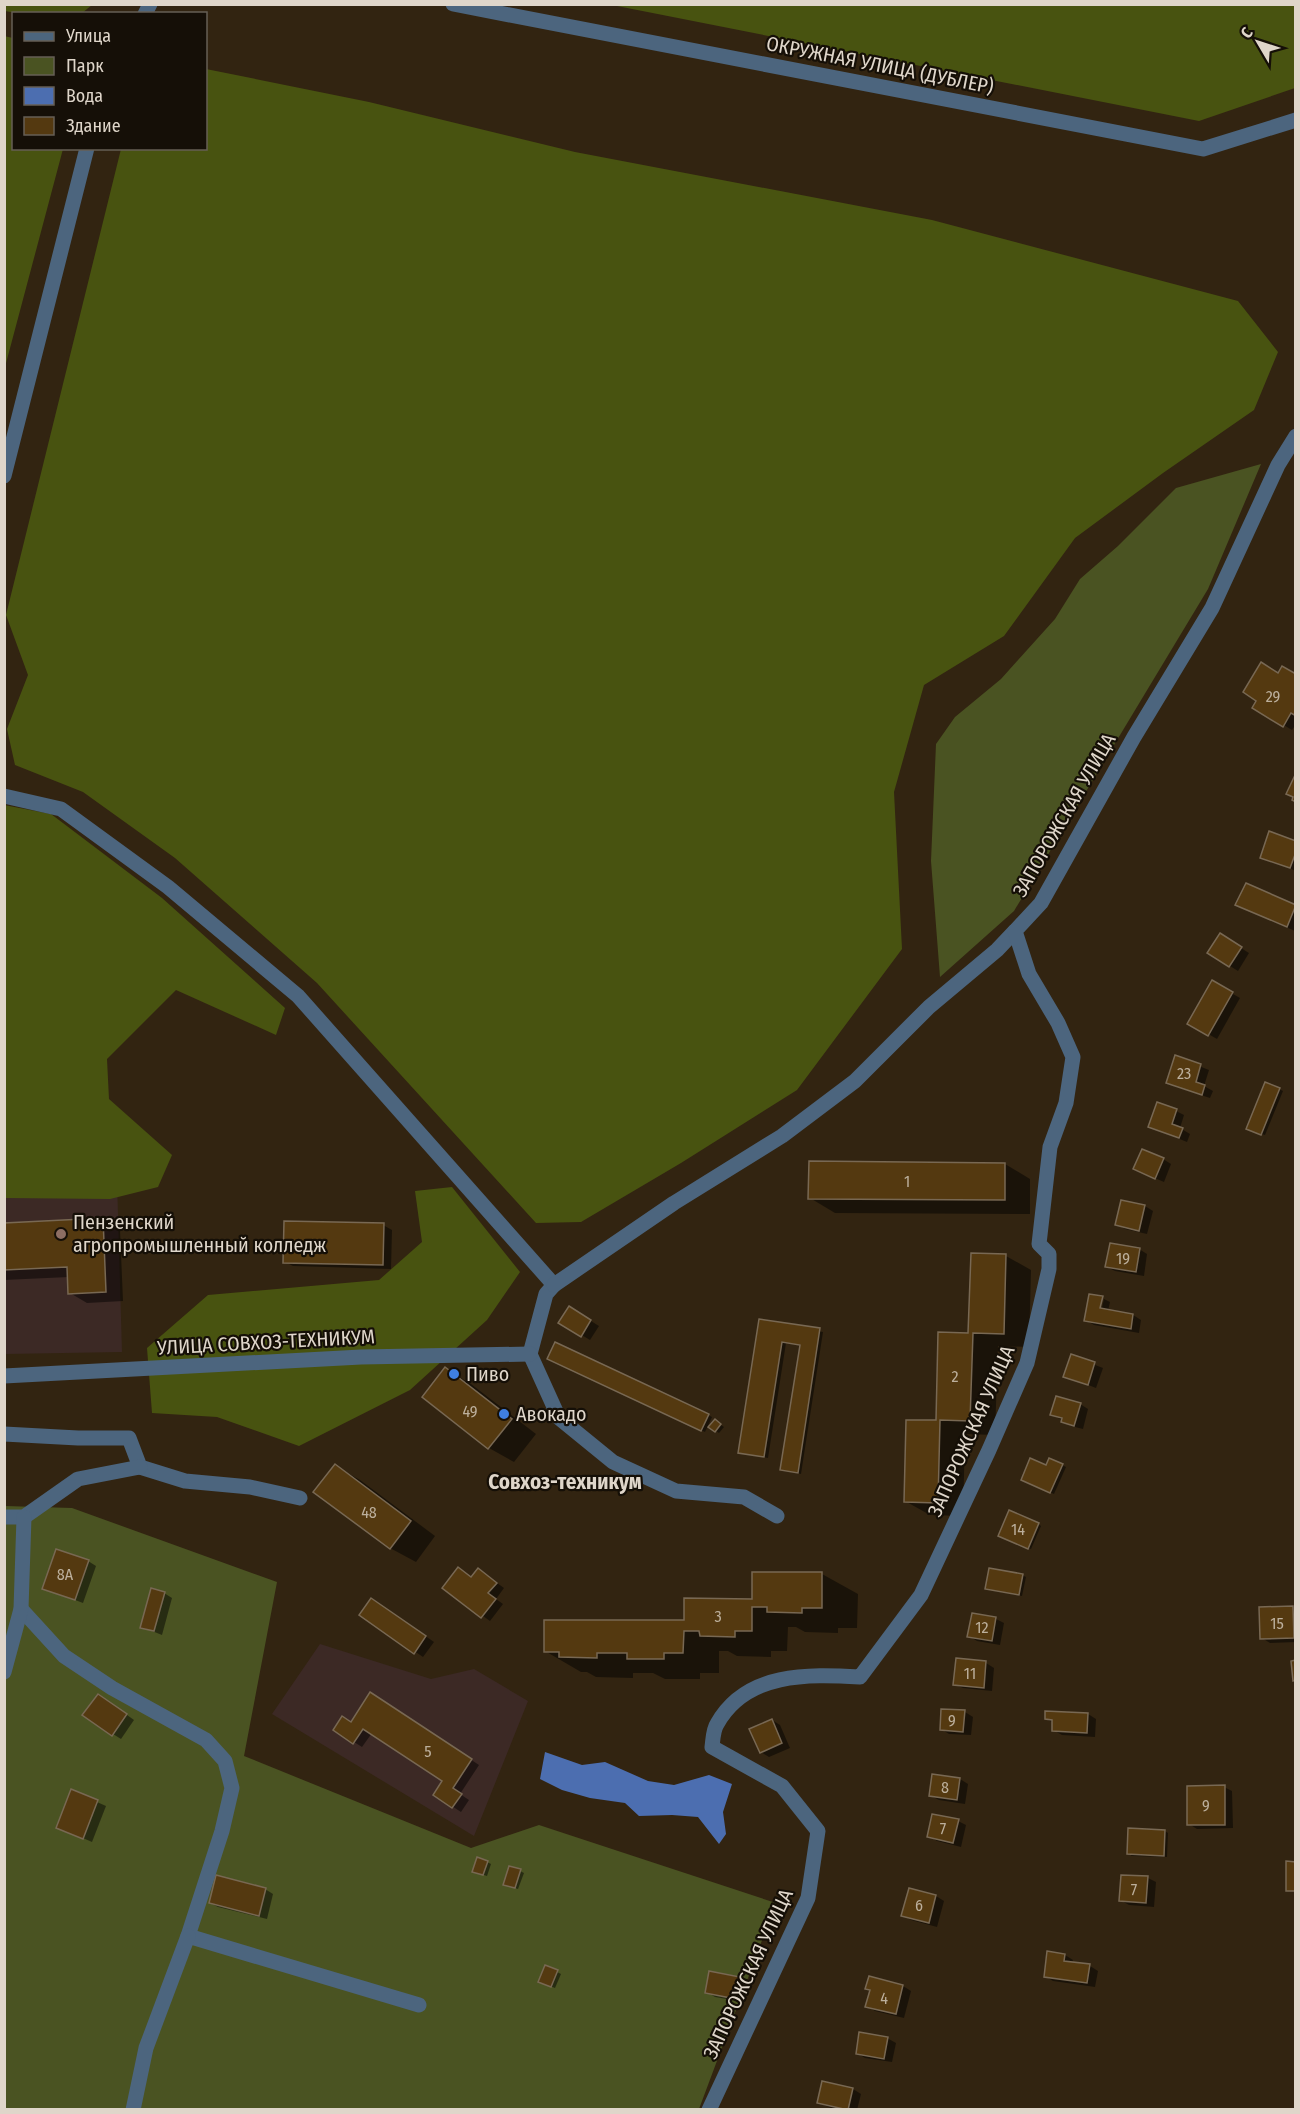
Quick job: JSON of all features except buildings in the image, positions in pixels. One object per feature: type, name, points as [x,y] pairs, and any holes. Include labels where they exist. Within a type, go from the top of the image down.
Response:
[{"type":"street","name":"ОКРУЖНАЯ УЛИЦА (ДУБЛЕР)","points":[[453,4],[1203,148],[1296,120]]},
{"type":"street","points":[[4,476],[86,150]]},
{"type":"street","name":"ЗАПОРОЖСКАЯ УЛИЦА","points":[[709,2109],[808,1898],[818,1831],[782,1786],[712,1747],[716,1725],[735,1700],[770,1681],[814,1674],[860,1677],[921,1595],[1027,1363],[1049,1269],[1048,1254],[1039,1244],[1050,1147],[1066,1103],[1073,1056],[1058,1023],[1029,974],[1015,931],[1041,903],[1134,737],[1212,608],[1278,465],[1296,436]]},
{"type":"street","points":[[4,796],[61,809],[168,887],[298,996],[554,1285]]},
{"type":"street","points":[[777,1516],[744,1497],[676,1491],[613,1462],[560,1418],[530,1354],[546,1294],[554,1285],[674,1203],[782,1136],[855,1081],[929,1007],[997,950],[1015,931]]},
{"type":"street","name":"УЛИЦА СОВХОЗ-ТЕХНИКУМ","points":[[4,1376],[361,1357],[530,1354]]},
{"type":"street","points":[[4,1434],[129,1438],[140,1467]]},
{"type":"street","points":[[4,1517],[24,1517],[78,1479],[140,1467],[185,1481],[250,1487],[300,1498]]},
{"type":"street","points":[[4,1672],[21,1609],[24,1517]]},
{"type":"street","points":[[21,1609],[64,1656],[112,1688],[206,1740],[225,1761],[232,1788],[222,1831],[188,1936],[146,2048],[133,2109]]},
{"type":"street","points":[[188,1936],[418,2005]]},
{"type":"shaded area","name":"Пензенский агропромышленный колледж","points":[[117,1180],[122,1352],[5,1354],[4,1183]]},
{"type":"shaded area","points":[[320,1644],[431,1679],[474,1669],[528,1701],[474,1836],[272,1714]]},
{"type":"green space","points":[[5,4],[92,4],[83,12],[5,11]]},
{"type":"green space","points":[[612,5],[1295,5],[1295,88],[1199,121]]},
{"type":"green space","points":[[4,36],[12,38],[12,150],[63,150],[5,367]]},
{"type":"green space","points":[[207,69],[369,102],[575,152],[932,220],[1238,301],[1278,352],[1254,410],[1075,538],[1004,636],[924,685],[894,792],[902,949],[797,1090],[681,1163],[581,1222],[536,1223],[317,983],[175,858],[83,792],[15,765],[7,729],[28,675],[6,615],[121,150],[207,150]]},
{"type":"green space","points":[[1261,464],[1208,589],[1014,911],[940,977],[931,861],[936,744],[955,717],[1001,679],[1055,619],[1080,579],[1118,546],[1176,488]]},
{"type":"green space","points":[[4,805],[51,814],[162,898],[285,1008],[276,1035],[176,990],[107,1059],[109,1099],[172,1155],[158,1187],[110,1199],[5,1198]]},
{"type":"green space","points":[[452,1187],[520,1272],[487,1320],[410,1390],[299,1446],[217,1417],[152,1413],[147,1348],[208,1295],[379,1280],[422,1242],[415,1191]]},
{"type":"green space","points":[[5,1506],[72,1508],[277,1582],[244,1756],[471,1848],[539,1825],[776,1903],[699,2109],[5,2110]]},
{"type":"water","points":[[545,1752],[582,1765],[605,1762],[648,1781],[674,1785],[709,1775],[732,1784],[723,1812],[726,1834],[719,1844],[698,1817],[639,1816],[625,1803],[590,1798],[562,1790],[540,1779]]},
{"type":"place","name":"Пензенский агропромышленный колледж","points":[[61,1234]]},
{"type":"place","name":"Пиво","points":[[454,1374]]},
{"type":"place","name":"Авокадо","points":[[504,1414]]},
{"type":"district","name":"Совхоз-техникум","points":[[565,1482]]}]
